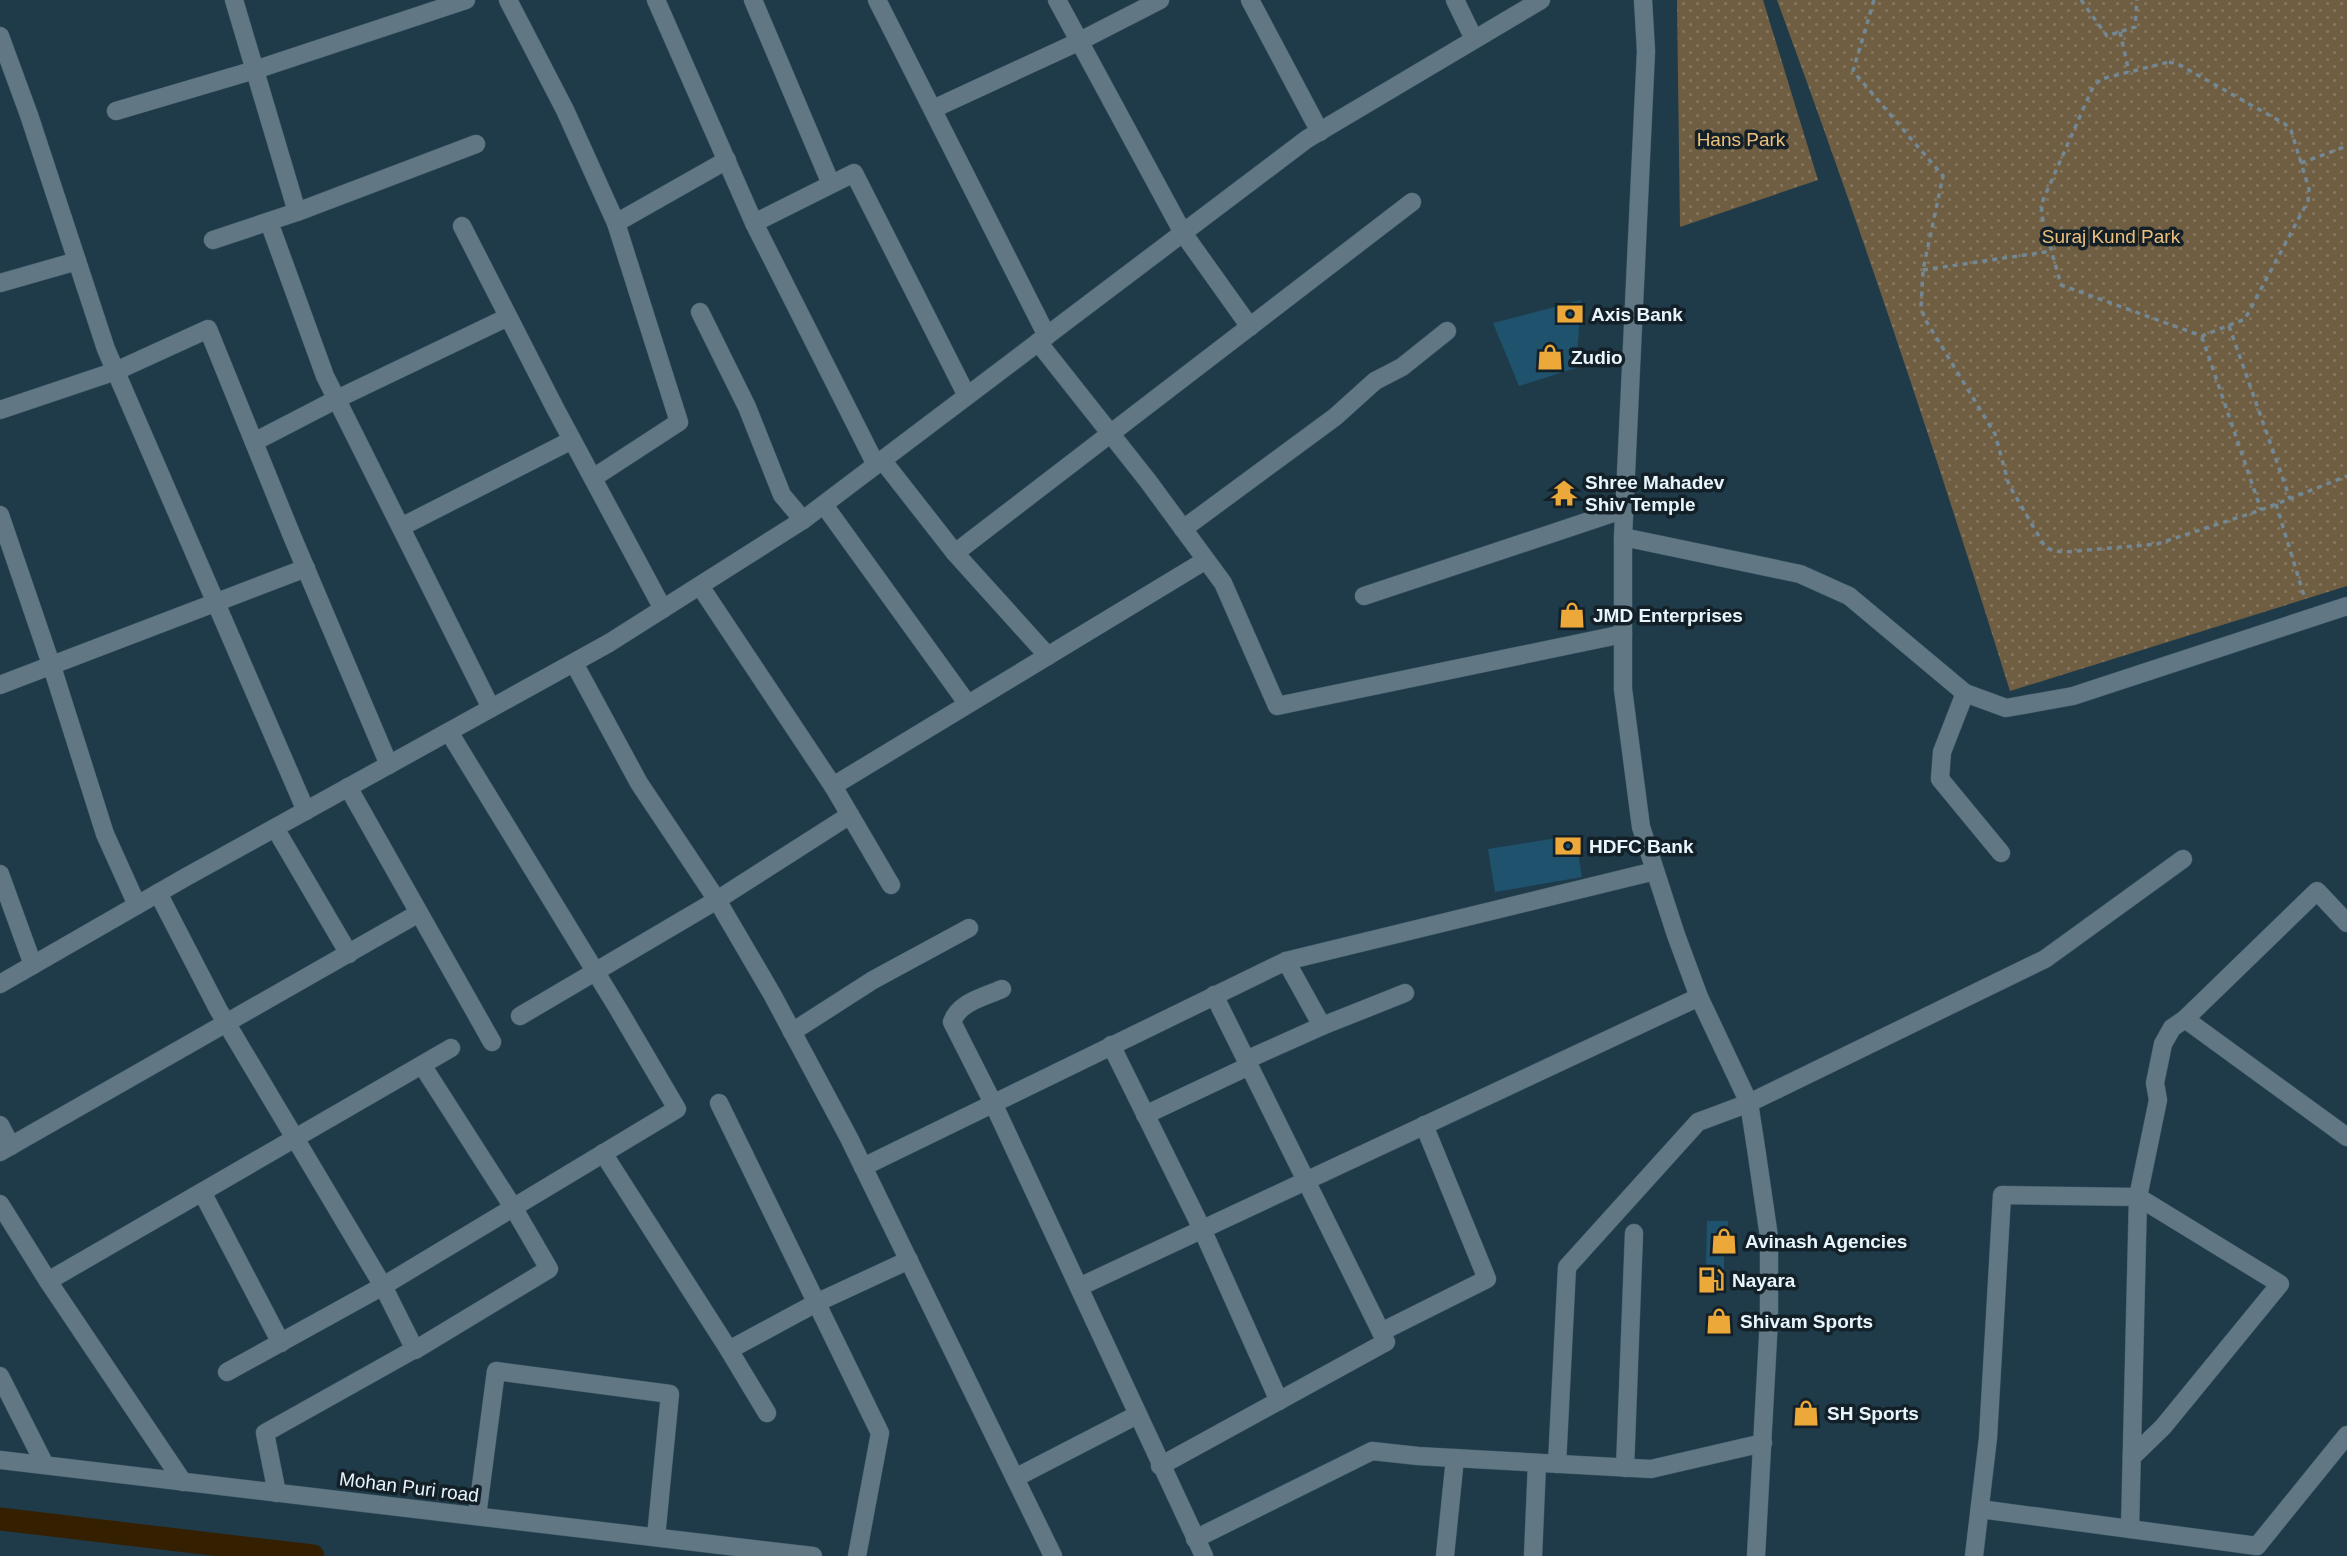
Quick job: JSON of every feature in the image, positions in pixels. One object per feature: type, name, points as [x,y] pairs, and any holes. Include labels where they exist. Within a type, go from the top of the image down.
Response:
[{"type":"street","points":[[234,0],[297,212]]},
{"type":"street","points":[[116,111],[255,70],[466,0]]},
{"type":"street","points":[[508,0],[565,110],[615,223],[679,422],[593,478]]},
{"type":"street","points":[[656,0],[754,223],[879,463],[955,553],[1048,656]]},
{"type":"street","points":[[753,0],[831,184]]},
{"type":"street","points":[[877,0],[933,108],[1043,339],[1109,433],[1223,583],[1277,706],[1623,634]]},
{"type":"street","points":[[1057,0],[1183,233],[1250,327]]},
{"type":"street","points":[[933,108],[1079,42],[1160,0]]},
{"type":"street","points":[[1250,0],[1320,132]]},
{"type":"street","points":[[1454,0],[1474,39]]},
{"type":"street","points":[[0,984],[158,892],[574,663],[700,586],[824,505],[1320,132],[1541,0]]},
{"type":"street","points":[[1643,0],[1646,51],[1623,537],[1623,689],[1641,827],[1699,997],[1749,1103],[1769,1237],[1769,1319],[1756,1556]]},
{"type":"street","points":[[0,36],[106,349],[306,811]]},
{"type":"street","points":[[213,240],[297,212],[476,144]]},
{"type":"street","points":[[615,223],[727,160]]},
{"type":"street","points":[[754,223],[853,173],[967,396]]},
{"type":"street","points":[[955,553],[1412,202]]},
{"type":"street","points":[[269,222],[325,376],[491,708]]},
{"type":"street","points":[[462,226],[663,609]]},
{"type":"street","points":[[0,283],[77,261]]},
{"type":"street","points":[[700,312],[747,407],[782,495],[803,520]]},
{"type":"street","points":[[254,442],[508,317]]},
{"type":"street","points":[[0,410],[116,371],[208,329],[389,765]]},
{"type":"street","points":[[1183,529],[1335,417],[1375,381],[1402,367],[1447,331]]},
{"type":"street","points":[[401,527],[572,440]]},
{"type":"street","points":[[824,505],[967,703]]},
{"type":"street","points":[[1364,597],[1625,509]]},
{"type":"street","points":[[0,515],[105,834],[136,905]]},
{"type":"street","points":[[1623,537],[1800,574],[1849,596],[1965,693],[2006,708],[2073,696],[2347,606]]},
{"type":"street","points":[[833,786],[1206,560]]},
{"type":"street","points":[[0,685],[306,568]]},
{"type":"street","points":[[700,586],[833,786],[891,885]]},
{"type":"street","points":[[574,663],[639,783],[717,900],[792,1032],[863,1167],[1053,1556]]},
{"type":"street","points":[[1965,693],[1942,752],[1940,779],[2001,853]]},
{"type":"street","points":[[227,1372],[383,1286],[677,1109],[449,732]]},
{"type":"street","points":[[348,787],[492,1042]]},
{"type":"street","points":[[520,1016],[717,900],[850,815]]},
{"type":"street","points":[[275,828],[349,954]]},
{"type":"street","points":[[1557,1464],[1567,1268],[1698,1122],[1749,1103],[2045,959],[2183,859]]},
{"type":"street","points":[[863,1167],[1286,961],[1655,871]]},
{"type":"street","points":[[0,874],[33,965]]},
{"type":"street","points":[[2130,1529],[2138,1197],[2158,1100],[2155,1083],[2163,1044],[2172,1028],[2185,1019],[2317,891],[2347,923]]},
{"type":"street","points":[[158,892],[226,1022],[383,1286],[415,1349]]},
{"type":"street","points":[[0,1125],[6,1149],[419,913]]},
{"type":"street","points":[[792,1032],[873,980],[969,928]]},
{"type":"street","points":[[1286,961],[1322,1026]]},
{"type":"street","points":[[1002,989],[970,1002],[955,1012],[951,1022],[993,1102],[1204,1556]]},
{"type":"street","points":[[1145,1115],[1322,1026],[1405,993]]},
{"type":"street","points":[[1160,1466],[1386,1342],[1214,995]]},
{"type":"street","points":[[1079,1287],[1699,997]]},
{"type":"street","points":[[2185,1019],[2347,1137]]},
{"type":"street","points":[[1111,1045],[1202,1229],[1279,1401]]},
{"type":"street","points":[[48,1281],[451,1048]]},
{"type":"street","points":[[276,1493],[265,1433],[415,1349],[549,1269],[513,1207],[422,1065]]},
{"type":"street","points":[[719,1103],[880,1433],[857,1556]]},
{"type":"street","points":[[1381,1332],[1487,1279],[1424,1125]]},
{"type":"street","points":[[603,1153],[767,1413]]},
{"type":"street","points":[[202,1192],[281,1343]]},
{"type":"street","points":[[1974,1556],[1988,1438],[2002,1195],[2138,1197],[2280,1284],[2163,1427],[2132,1457]]},
{"type":"street","points":[[0,1204],[48,1281],[183,1482]]},
{"type":"street","points":[[1625,1468],[1634,1233]]},
{"type":"street","points":[[729,1350],[816,1303],[909,1260]]},
{"type":"street","points":[[477,1516],[496,1371],[670,1394],[656,1538]]},
{"type":"street","points":[[0,1376],[45,1465]]},
{"type":"street","points":[[1015,1478],[1137,1415]]},
{"type":"street","points":[[1980,1509],[2257,1546],[2347,1435]]},
{"type":"street","points":[[1195,1539],[1372,1451],[1651,1469],[1763,1443]]},
{"type":"street","points":[[1445,1556],[1455,1458]]},
{"type":"street","name":"Mohan Puri road","points":[[0,1460],[813,1556]]},
{"type":"street","points":[[1533,1556],[1536,1463]]},
{"type":"path","points":[[1874,0],[1853,71],[1943,176],[1923,270],[1921,308],[1925,319],[1995,434],[2010,485],[2044,545],[2053,551],[2065,552],[2157,544],[2261,510],[2347,477]]},
{"type":"path","points":[[2081,0],[2107,36],[2135,27],[2137,0]]},
{"type":"path","points":[[2120,32],[2129,72]]},
{"type":"path","points":[[2169,62],[2178,64],[2285,124],[2291,130],[2309,190],[2308,201],[2247,316],[2241,322],[2202,336],[2065,287],[2058,280],[2041,213],[2042,200],[2093,87],[2101,79],[2129,72],[2169,62]]},
{"type":"path","points":[[2301,163],[2347,146]]},
{"type":"path","points":[[1923,270],[2052,251]]},
{"type":"path","points":[[2229,326],[2290,499]]},
{"type":"path","points":[[2202,336],[2261,510]]},
{"type":"path","points":[[2276,504],[2305,599]]},
{"type":"green space","name":"Hans Park","points":[[1677,0],[1763,0],[1818,180],[1680,227]]},
{"type":"green space","name":"Suraj Kund Park","points":[[1777,0],[2347,0],[2347,586],[2010,691],[1898,344]]},
{"type":"building","points":[[1581,300],[1576,368],[1519,386],[1493,323]]},
{"type":"building","points":[[1575,835],[1582,877],[1495,892],[1488,849]]},
{"type":"building","points":[[1707,1221],[1728,1221],[1728,1249],[1724,1249],[1724,1292],[1698,1292],[1699,1265],[1706,1265]]},
{"type":"waterway","points":[[0,1519],[313,1556]]},
{"type":"place","name":"Axis Bank","points":[[1570,314]]},
{"type":"place","name":"Zudio","points":[[1550,357]]},
{"type":"place","name":"Shree Mahadev Shiv Temple","points":[[1564,493]]},
{"type":"place","name":"JMD Enterprises","points":[[1572,615]]},
{"type":"place","name":"HDFC Bank","points":[[1568,846]]},
{"type":"place","name":"Avinash Agencies","points":[[1724,1241]]},
{"type":"place","name":"Nayara","points":[[1711,1280]]},
{"type":"place","name":"Shivam Sports","points":[[1719,1321]]},
{"type":"place","name":"SH Sports","points":[[1806,1413]]}]
